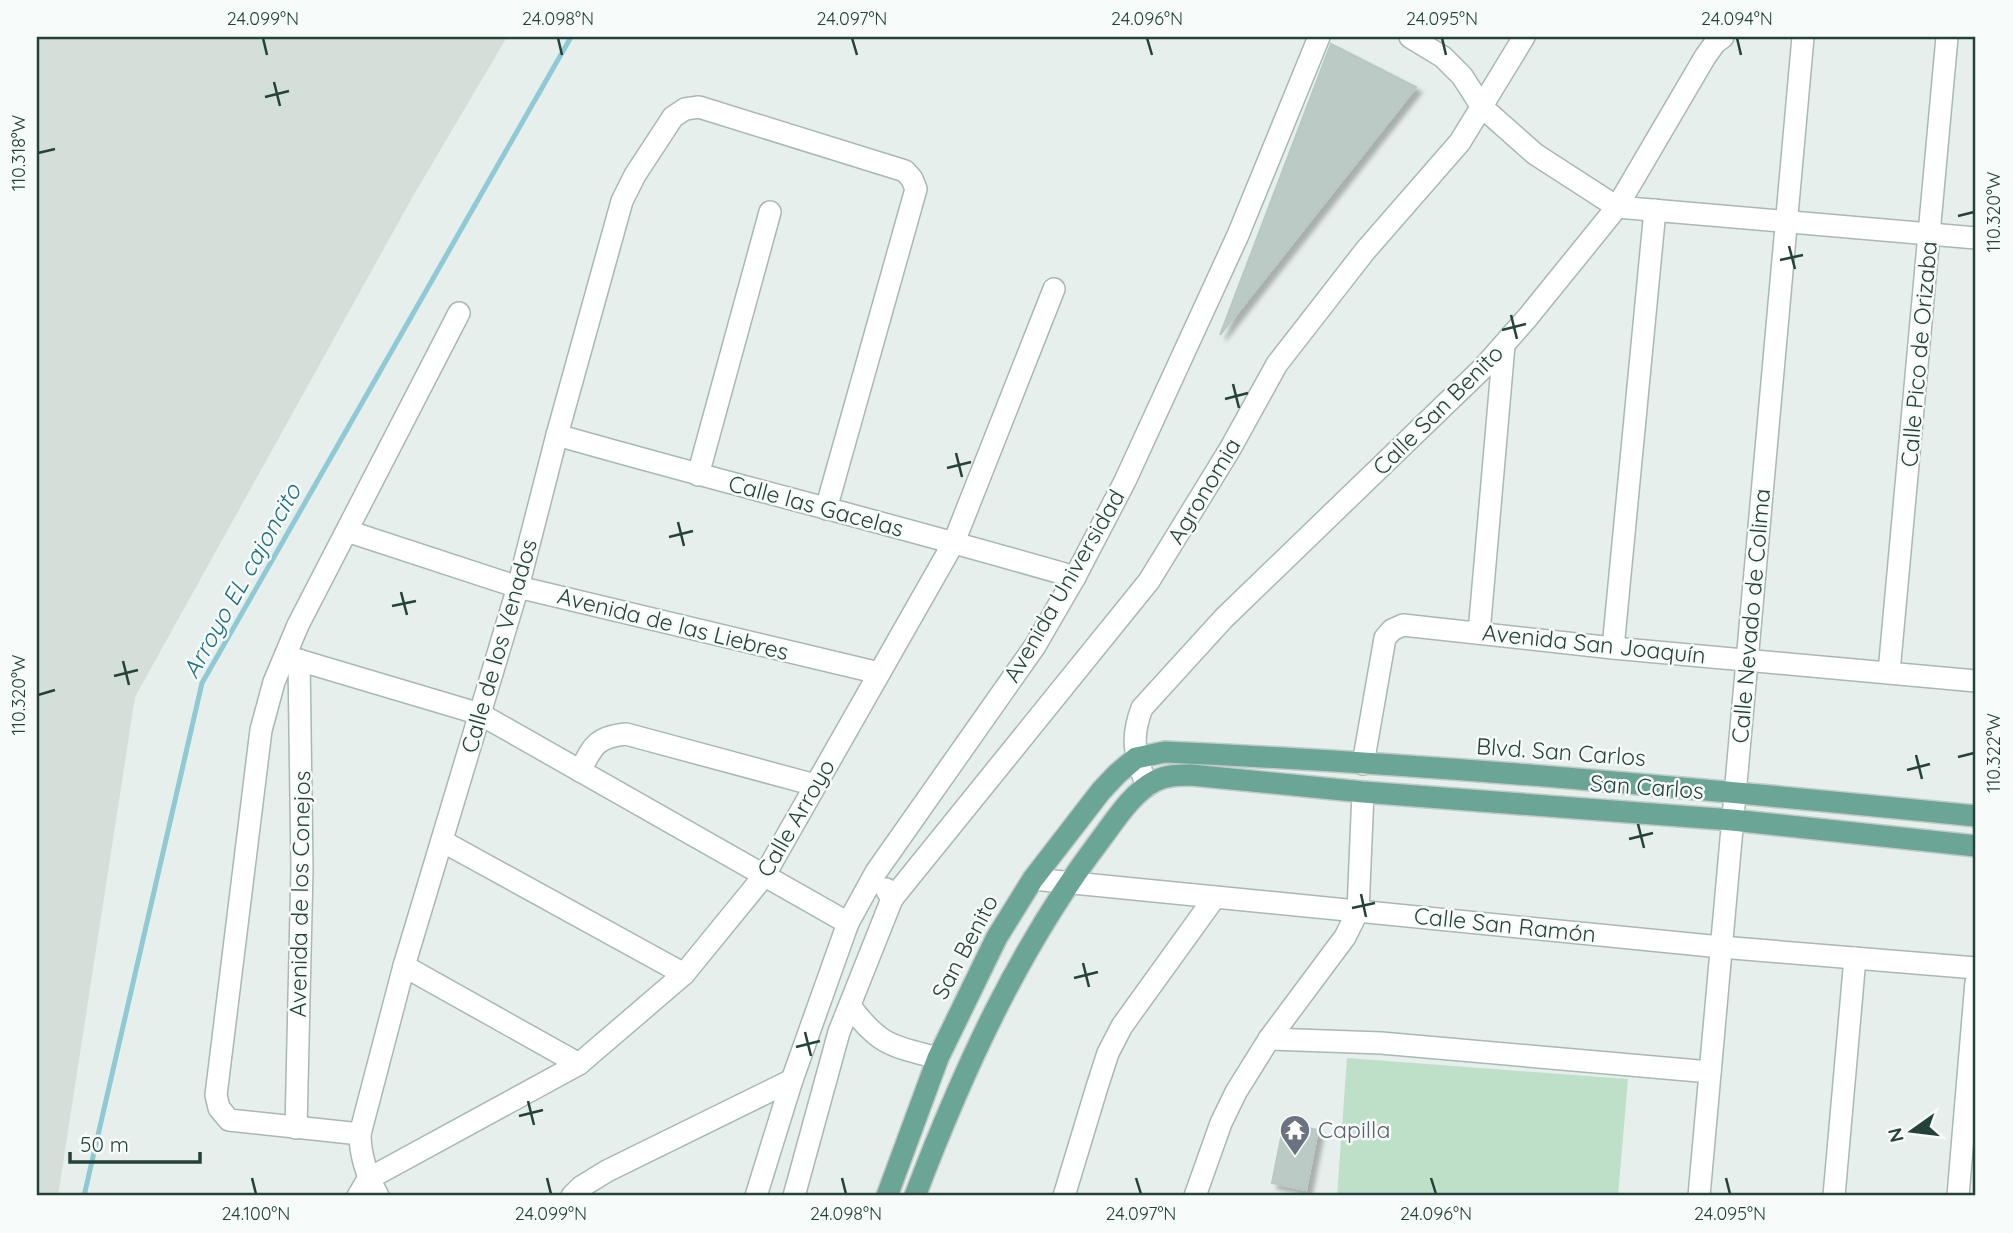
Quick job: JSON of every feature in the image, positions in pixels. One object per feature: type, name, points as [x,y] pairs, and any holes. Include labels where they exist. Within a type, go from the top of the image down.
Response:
[{"type":"main road","name":"Blvd. San Carlos","points":[[1139,757],[1165,752],[1363,764],[1735,791],[1976,816]]},
{"type":"main road","name":"San Benito","points":[[887,1196],[938,1058],[997,937],[1033,879],[1101,791],[1139,757]]},
{"type":"main road","name":"San Carlos","points":[[1147,786],[1165,777],[1178,775],[1732,820],[1976,846]]},
{"type":"main road","points":[[915,1196],[950,1105],[992,1015],[1067,883],[1128,803],[1147,786]]},
{"type":"street","name":"Avenida Universidad","points":[[757,1196],[792,1080],[848,923],[876,872],[1035,646],[1075,577],[1125,481],[1238,235],[1319,37]]},
{"type":"street","name":"Agronomia","points":[[892,899],[1149,581],[1230,449],[1277,364],[1365,251],[1460,142],[1524,37]]},
{"type":"street","name":"Calle San Benito","points":[[1139,757],[1135,732],[1142,708],[1224,618],[1504,345],[1617,206],[1705,57],[1723,37]]},
{"type":"street","name":"Calle Nevado de Colima","points":[[1699,1196],[1803,37]]},
{"type":"street","name":"Calle Pico de Orizaba","points":[[1889,671],[1947,37]]},
{"type":"street","points":[[1418,38],[1453,66],[1482,107],[1553,167],[1617,206],[1976,238]]},
{"type":"street","name":"Calle de los Venados","points":[[368,1190],[360,1152],[360,1134],[404,966],[518,587],[622,201],[635,175],[673,117],[685,109],[699,107],[905,171],[916,189],[826,509]]},
{"type":"street","points":[[1613,648],[1655,210]]},
{"type":"street","points":[[698,475],[770,212]]},
{"type":"street","name":"Calle Arroyo","points":[[368,1190],[579,1064],[684,974],[764,876],[954,542],[1054,289]]},
{"type":"street","name":"Avenida de los Conejos","points":[[296,1128],[302,868],[292,658],[298,625],[459,313]]},
{"type":"street","points":[[1479,633],[1504,345]]},
{"type":"street","name":"Calle las Gacelas","points":[[557,435],[1075,577]]},
{"type":"street","name":"Avenida de las Liebres","points":[[347,531],[518,587],[879,673]]},
{"type":"street","name":"Avenida San Joaquín","points":[[1363,764],[1385,638],[1392,630],[1403,625],[1613,648],[1976,681]]},
{"type":"street","points":[[360,1134],[229,1120],[219,1108],[216,1095],[261,730],[274,681],[292,658],[480,714],[848,923]]},
{"type":"street","points":[[580,771],[601,738],[626,734],[816,785]]},
{"type":"street","points":[[1139,757],[1147,786]]},
{"type":"street","points":[[1195,1196],[1221,1124],[1236,1093],[1269,1039],[1345,937],[1358,911],[1363,792]]},
{"type":"street","points":[[442,841],[684,974]]},
{"type":"street","points":[[794,1196],[832,1055],[892,899],[876,872]]},
{"type":"street","name":"Calle San Ramón","points":[[1033,879],[1721,947],[1976,968]]},
{"type":"street","points":[[1064,1196],[1105,1064],[1122,1026],[1215,897]]},
{"type":"street","points":[[1834,1196],[1855,958]]},
{"type":"street","points":[[404,966],[579,1064]]},
{"type":"street","points":[[1958,1196],[1976,982]]},
{"type":"street","points":[[850,1006],[866,1027],[881,1040],[938,1058]]},
{"type":"street","points":[[1269,1039],[1381,1043],[1710,1072]]},
{"type":"street","points":[[582,1193],[607,1171],[792,1080]]},
{"type":"shaded area","points":[[37,37],[507,37],[412,198],[135,697],[58,1196],[37,1196]]},
{"type":"green space","points":[[1347,1058],[1628,1079],[1618,1196],[1337,1196]]},
{"type":"building","points":[[1331,44],[1416,87],[1220,335]]},
{"type":"building","name":"Capilla","points":[[1284,1123],[1318,1130],[1306,1190],[1272,1183]]},
{"type":"waterway","name":"Arroyo EL cajoncito","points":[[84,1196],[202,683],[571,37]]},
{"type":"place","name":"Capilla","points":[[1295,1157]]}]
